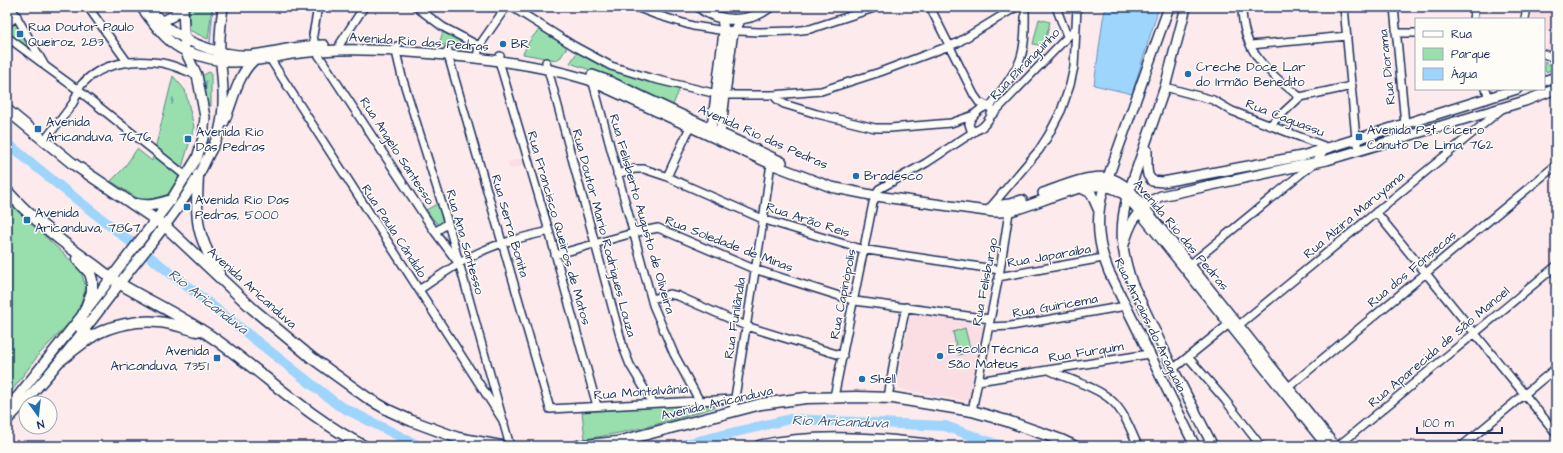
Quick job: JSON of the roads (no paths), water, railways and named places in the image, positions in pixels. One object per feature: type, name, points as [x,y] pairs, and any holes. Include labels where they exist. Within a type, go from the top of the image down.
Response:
[{"type":"highway","name":"Avenida Aricanduva","points":[[7,110],[72,163],[165,226],[226,285],[312,358],[369,399],[412,421],[458,438],[501,446]]},
{"type":"highway","points":[[198,175],[196,206],[199,232],[208,256],[226,285]]},
{"type":"highway","points":[[7,191],[24,210],[54,236],[90,273],[92,280],[92,292],[80,324],[80,328],[87,334]]},
{"type":"highway","points":[[129,202],[149,206],[171,200]]},
{"type":"highway","points":[[54,236],[120,284],[180,316],[208,334],[238,355],[317,417],[364,446]]},
{"type":"highway","points":[[61,360],[87,334],[149,321],[174,325],[208,334]]},
{"type":"highway","name":"Avenida Aricanduva","points":[[578,446],[617,442],[732,410],[761,404],[806,398],[834,397],[888,398],[936,404],[972,411],[1007,421],[1074,446]]},
{"type":"highway","points":[[759,446],[779,441],[829,438],[876,440],[935,446]]},
{"type":"main road","points":[[141,7],[164,36],[185,51]]},
{"type":"main road","name":"Avenida Rio das Pedras","points":[[149,7],[161,22],[171,31],[195,44],[220,51],[244,55],[267,55],[315,48],[397,48],[448,53],[478,52],[500,58],[547,65],[608,82],[714,134],[831,187],[989,209],[1010,207],[1081,188],[1096,186],[1106,182],[1119,182],[1188,267],[1239,325],[1327,446]]},
{"type":"main road","points":[[161,22],[173,16],[180,7]]},
{"type":"main road","points":[[7,407],[18,396],[84,313],[171,200],[199,153],[203,138],[205,117],[197,75],[185,51],[183,7]]},
{"type":"main road","points":[[220,129],[224,85],[220,51],[220,27],[223,7]]},
{"type":"main road","points":[[699,7],[712,15],[722,18],[741,19],[755,16],[770,7]]},
{"type":"main road","name":"Rua Arraias do Araguaia","points":[[1169,7],[1106,182],[1099,211],[1098,223],[1103,258],[1195,446]]},
{"type":"main road","name":"Rua Arraias do Araguaia","points":[[1186,7],[1165,87],[1129,194],[1121,226],[1123,248],[1132,283],[1173,369],[1213,446]]},
{"type":"main road","points":[[721,94],[724,31],[722,18]]},
{"type":"main road","points":[[714,134],[734,31],[741,19]]},
{"type":"main road","name":"Avenida Rio das Pedras","points":[[185,51],[221,61],[231,62],[253,61],[267,55]]},
{"type":"main road","points":[[87,334],[120,284],[184,200],[220,129],[242,76],[246,68],[253,61]]},
{"type":"main road","points":[[1545,81],[1556,77]]},
{"type":"main road","name":"Avenida Rio das Pedras","points":[[592,78],[690,127],[714,134]]},
{"type":"main road","points":[[1123,248],[1128,229],[1141,209],[1154,199],[1161,196],[1314,163],[1504,107],[1540,92],[1556,89]]},
{"type":"main road","points":[[1148,138],[1148,175],[1152,181],[1163,182],[1279,161],[1327,148],[1514,90]]},
{"type":"main road","points":[[1493,110],[1498,95]]},
{"type":"main road","points":[[205,117],[214,114],[218,117],[220,129]]},
{"type":"main road","name":"Avenida Rio das Pedras","points":[[1010,207],[1087,179],[1099,177],[1106,182]]},
{"type":"main road","points":[[1161,196],[1158,192],[1158,188],[1163,182]]},
{"type":"main road","points":[[1081,188],[1091,193],[1099,211]]},
{"type":"main road","name":"Avenida Rio das Pedras","points":[[1188,267],[1229,324],[1335,446]]},
{"type":"main road","points":[[7,420],[61,360]]},
{"type":"street","points":[[11,7],[45,66]]},
{"type":"street","points":[[88,7],[128,63]]},
{"type":"street","points":[[315,48],[313,35],[318,7]]},
{"type":"street","points":[[339,47],[364,7]]},
{"type":"street","points":[[416,7],[478,52],[506,7]]},
{"type":"street","points":[[512,7],[574,46],[611,66],[650,78],[721,94],[773,95],[821,91],[880,72],[957,43],[1016,7]]},
{"type":"street","points":[[636,7],[693,26],[724,31],[793,32],[810,29],[877,7]]},
{"type":"street","points":[[930,7],[974,95],[979,102],[990,110]]},
{"type":"street","points":[[877,194],[884,186],[926,163],[957,142],[971,129],[984,124],[990,110],[1021,57],[1024,37],[1025,7]]},
{"type":"street","points":[[1056,7],[1067,36]]},
{"type":"street","points":[[989,209],[1039,150],[1055,124],[1070,85],[1074,67],[1077,7]]},
{"type":"street","points":[[1242,7],[1245,33],[1260,62],[1276,78],[1300,97]]},
{"type":"street","points":[[1344,7],[1356,139],[1360,150]]},
{"type":"street","name":"Rua Diorama","points":[[1394,7],[1405,124]]},
{"type":"street","points":[[1473,18],[1475,7]]},
{"type":"street","points":[[1525,18],[1527,7]]},
{"type":"street","points":[[7,24],[17,16]]},
{"type":"street","name":"Rua Piranguinho","points":[[990,110],[1001,107],[1067,36],[1076,29]]},
{"type":"street","points":[[1396,33],[1415,33]]},
{"type":"street","points":[[1251,45],[1347,36]]},
{"type":"street","points":[[7,37],[78,90],[186,177]]},
{"type":"street","name":"Rua Angelo Santesso","points":[[315,48],[435,232],[459,264]]},
{"type":"street","name":"Rua Ana Santesso","points":[[397,48],[402,77],[448,223],[510,446]]},
{"type":"street","name":"Rua Serra Bonita","points":[[448,53],[550,409]]},
{"type":"street","points":[[1545,54],[1556,59]]},
{"type":"street","name":"Rua Paula Cândido","points":[[267,55],[504,422]]},
{"type":"street","name":"Rua Francisco Queiros de Matos","points":[[500,58],[597,406]]},
{"type":"street","points":[[45,140],[73,103],[78,90],[84,82],[100,70],[117,63],[162,64],[197,75]]},
{"type":"street","name":"Rua Doutor Mario Rodrigues Louza","points":[[547,65],[594,243],[626,356],[630,366],[654,403]]},
{"type":"street","name":"Rua Felisberto Augusto de Oliveira","points":[[592,78],[633,233],[661,326],[674,354],[700,400]]},
{"type":"street","points":[[1270,125],[1300,97],[1352,86]]},
{"type":"street","name":"Rua Caguassu","points":[[1165,87],[1213,100],[1232,111],[1327,148]]},
{"type":"street","points":[[1486,90],[1489,98]]},
{"type":"street","points":[[773,95],[784,104],[872,128],[951,123],[975,114]]},
{"type":"street","points":[[974,95],[975,114]]},
{"type":"street","name":"Rua Alzira Maruyama","points":[[1239,325],[1504,107]]},
{"type":"street","points":[[971,129],[969,122],[975,114],[981,109],[990,110]]},
{"type":"street","name":"Rua Alzira Maruyama","points":[[1485,124],[1493,110]]},
{"type":"street","points":[[951,123],[971,129]]},
{"type":"street","points":[[667,177],[690,127]]},
{"type":"street","points":[[1188,267],[1314,163],[1327,148]]},
{"type":"street","name":"Rua Funilândia","points":[[732,410],[756,270],[772,161]]},
{"type":"street","name":"Rua dos Fonsecas","points":[[1286,389],[1556,165]]},
{"type":"street","name":"Rua Arão Reis","points":[[617,174],[640,169],[667,177],[764,219],[864,250],[999,273]]},
{"type":"street","name":"Rua Capinópolis","points":[[834,397],[877,194]]},
{"type":"street","name":"Rua Felisburgo","points":[[972,411],[989,327],[1010,207]]},
{"type":"street","points":[[1376,212],[1556,433]]},
{"type":"street","points":[[435,232],[448,223]]},
{"type":"street","name":"Rua Soledade de Minas","points":[[555,255],[633,233],[655,228],[662,229],[756,270],[854,301],[990,319]]},
{"type":"street","points":[[419,290],[479,252],[549,231]]},
{"type":"street","name":"Rua Japaraiba","points":[[999,273],[1103,258]]},
{"type":"street","name":"Rua Aparecida de São Manoel","points":[[1338,446],[1556,266]]},
{"type":"street","points":[[652,299],[669,294],[678,296],[746,326],[843,356]]},
{"type":"street","name":"Rua Guiricema","points":[[989,327],[1011,326],[1126,306]]},
{"type":"street","points":[[888,398],[894,361],[906,307]]},
{"type":"street","points":[[1173,369],[1229,324]]},
{"type":"street","name":"Rua Furquim","points":[[978,381],[1149,354]]},
{"type":"street","points":[[1188,357],[1225,400],[1261,446]]},
{"type":"street","points":[[1462,446],[1556,368]]},
{"type":"street","points":[[1049,370],[1100,392],[1112,400],[1119,408],[1138,446]]},
{"type":"street","points":[[482,390],[493,385]]},
{"type":"street","name":"Rua Montalvânia","points":[[550,409],[734,399]]},
{"type":"water","points":[[1106,7],[1159,7],[1132,94],[1094,85]]},
{"type":"waterway","points":[[210,42],[213,7]]},
{"type":"waterway","points":[[206,81],[206,88]]},
{"type":"waterway","points":[[172,104],[173,98]]},
{"type":"waterway","name":"Rio Aricanduva","points":[[7,143],[338,405],[419,446]]},
{"type":"waterway","name":"Rio Aricanduva","points":[[677,446],[790,419],[945,426],[1001,446]]},
{"type":"place","name":"Rua Doutor Paulo Queiroz, 283","points":[[20,34]]},
{"type":"place","name":"BR","points":[[503,44]]},
{"type":"place","name":"Creche Doce Lar do Irmão Benedito","points":[[1188,74]]},
{"type":"place","name":"Avenida Aricanduva, 7676","points":[[38,129]]},
{"type":"place","name":"Avenida Pst. Cicero Canuto De Lima, 762","points":[[1359,137]]},
{"type":"place","name":"Avenida Rio Das Pedras","points":[[188,139]]},
{"type":"place","name":"Bradesco","points":[[856,176]]},
{"type":"place","name":"Avenida Rio Das Pedras, 5000","points":[[187,207]]},
{"type":"place","name":"Avenida Aricanduva, 7867","points":[[27,220]]},
{"type":"place","name":"Escola Técnica São Mateus","points":[[940,356]]},
{"type":"place","name":"Avenida Aricanduva, 7351","points":[[217,358]]},
{"type":"place","name":"Shell","points":[[862,379]]}]
